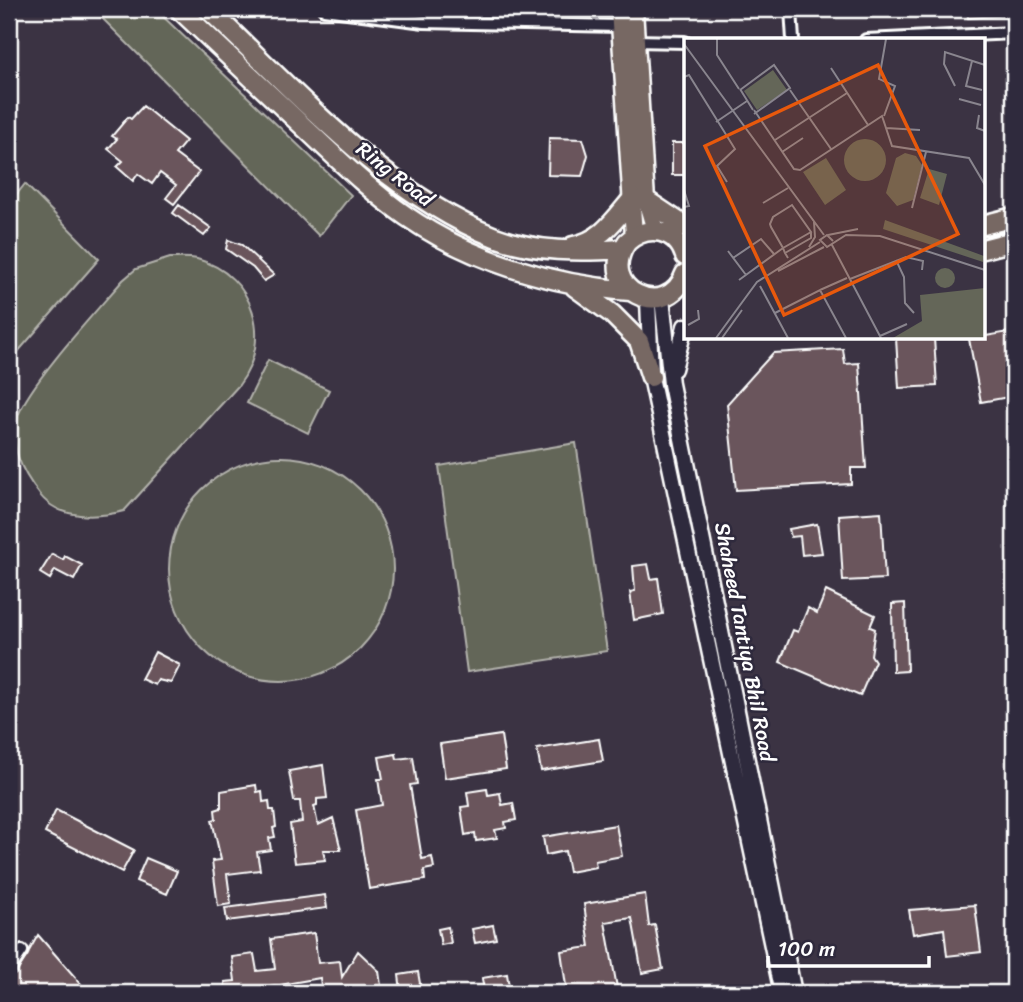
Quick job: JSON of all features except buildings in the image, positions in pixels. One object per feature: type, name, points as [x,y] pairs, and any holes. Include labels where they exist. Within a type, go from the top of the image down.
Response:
[{"type":"highway","name":"Ring Road","points":[[179,9],[343,163],[407,216],[475,254],[521,271],[599,289],[630,291],[655,298]]},
{"type":"highway","name":"Ring Road","points":[[208,9],[379,169],[436,208],[496,237],[544,248],[581,251],[628,242],[655,230]]},
{"type":"highway","points":[[436,208],[517,237],[575,246],[589,243],[602,235],[639,199],[684,242]]},
{"type":"highway","points":[[984,225],[1014,217]]},
{"type":"highway","points":[[655,230],[684,242]]},
{"type":"highway","points":[[984,249],[1014,241]]},
{"type":"highway","points":[[628,242],[618,272],[630,291]]},
{"type":"highway","points":[[655,298],[676,290],[684,277]]},
{"type":"highway","points":[[566,281],[612,314],[639,341],[651,377]]},
{"type":"main road","points":[[619,9],[639,199],[655,230]]},
{"type":"main road","points":[[628,242],[639,199],[634,9]]},
{"type":"main road","points":[[655,298],[651,377],[782,993]]},
{"type":"main road","name":"Shaheed Tantiya Bhil Road","points":[[655,298],[794,993]]},
{"type":"main road","points":[[671,384],[684,330]]},
{"type":"main road","points":[[701,612],[717,607]]},
{"type":"street","points":[[324,9],[358,11],[424,22],[620,26]]},
{"type":"street","points":[[791,9],[793,38]]},
{"type":"street","points":[[908,38],[1014,33]]},
{"type":"street","points":[[634,41],[684,42]]},
{"type":"street","points":[[9,970],[22,951]]},
{"type":"green space","points":[[93,9],[155,9],[351,195],[319,236]]},
{"type":"green space","points":[[25,184],[99,259],[9,362],[9,204]]},
{"type":"green space","points":[[170,258],[194,258],[217,267],[233,279],[245,294],[253,311],[256,330],[255,349],[249,367],[239,385],[124,511],[91,516],[58,509],[40,495],[22,468],[15,438],[18,416],[49,367],[123,280],[136,269]]},
{"type":"green space","points":[[268,360],[329,390],[308,433],[247,403]]},
{"type":"green space","points":[[576,443],[607,651],[467,672],[439,466]]},
{"type":"green space","points":[[281,457],[303,459],[334,470],[360,490],[380,516],[391,547],[391,591],[380,622],[360,648],[334,668],[303,679],[281,681],[259,679],[228,668],[202,648],[182,622],[171,591],[169,569],[171,547],[182,516],[202,490],[228,470],[259,459]]}]
